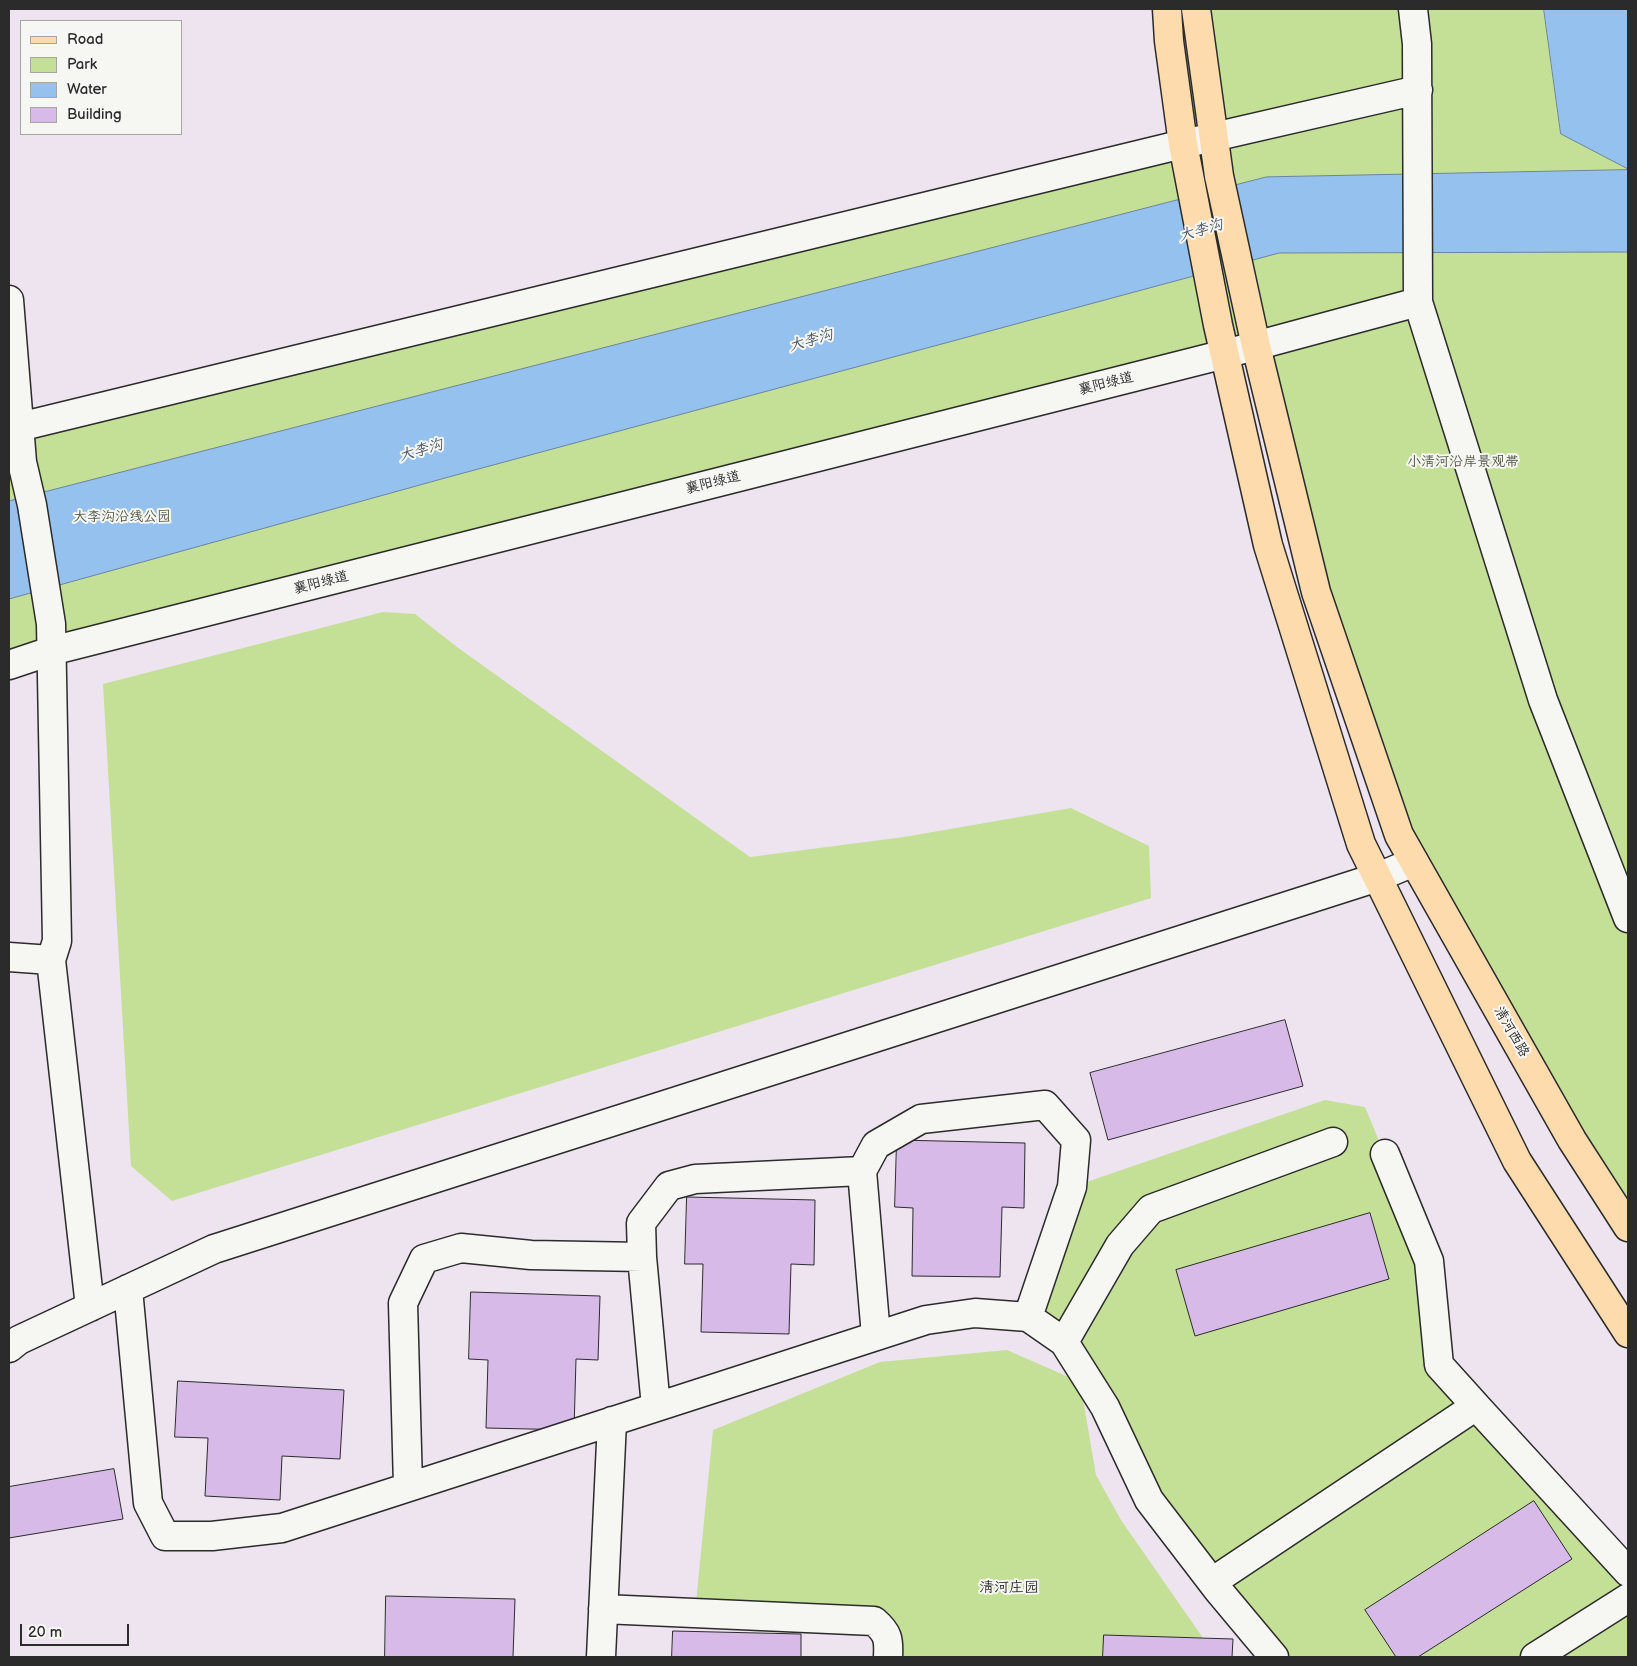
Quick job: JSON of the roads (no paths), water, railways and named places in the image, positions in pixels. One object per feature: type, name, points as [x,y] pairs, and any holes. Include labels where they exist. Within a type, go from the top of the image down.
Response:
[{"type":"main road","points":[[1167,9],[1169,41],[1183,144],[1218,325],[1268,545],[1361,844],[1517,1162],[1628,1333]]},
{"type":"main road","name":"清河西路","points":[[1196,9],[1219,176],[1256,346],[1316,592],[1399,835],[1572,1140],[1628,1227]]},
{"type":"street","points":[[1413,9],[1417,44],[1418,100],[1418,302],[1543,700],[1628,918]]},
{"type":"street","points":[[14,429],[1183,144],[1418,100]]},
{"type":"street","points":[[9,300],[14,429],[32,505],[51,624],[57,941],[51,960],[90,1307]]},
{"type":"street","name":"襄阳绿道","points":[[9,665],[51,651],[1225,354],[1418,302]]},
{"type":"street","points":[[9,1348],[19,1340],[214,1249],[1378,877],[1414,862]]},
{"type":"street","points":[[9,956],[51,960]]},
{"type":"street","points":[[876,1336],[862,1171],[876,1145],[921,1119],[1045,1105],[1076,1140],[1072,1187],[1028,1317]]},
{"type":"street","points":[[1064,1342],[1120,1245],[1151,1209],[1333,1142]]},
{"type":"street","points":[[1385,1154],[1429,1261],[1439,1365],[1628,1572]]},
{"type":"street","points":[[656,1407],[642,1257],[641,1223],[669,1186],[695,1178],[862,1171]]},
{"type":"street","points":[[408,1486],[402,1303],[424,1259],[460,1248],[531,1255],[642,1257]]},
{"type":"street","points":[[128,1289],[148,1503],[165,1536],[212,1536],[282,1528],[926,1320],[975,1313],[1028,1317],[1064,1342],[1105,1407],[1149,1500],[1212,1582],[1274,1657]]},
{"type":"street","points":[[1212,1582],[1476,1406]]},
{"type":"street","points":[[601,1657],[612,1421]]},
{"type":"street","points":[[1535,1657],[1628,1598]]},
{"type":"street","points":[[603,1609],[874,1621],[885,1630],[888,1657]]},
{"type":"water","points":[[1544,9],[1628,9],[1628,169],[1561,134]]},
{"type":"water","name":"大李沟","points":[[1628,170],[1628,252],[1279,253],[445,478],[9,599],[9,501],[1266,177]]},
{"type":"district","name":"清河庄园","points":[[1009,1588]]},
{"type":"park label","name":"小清河沿岸景观带","points":[[1463,462]]},
{"type":"park label","name":"大李沟沿线公园","points":[[122,517]]}]
